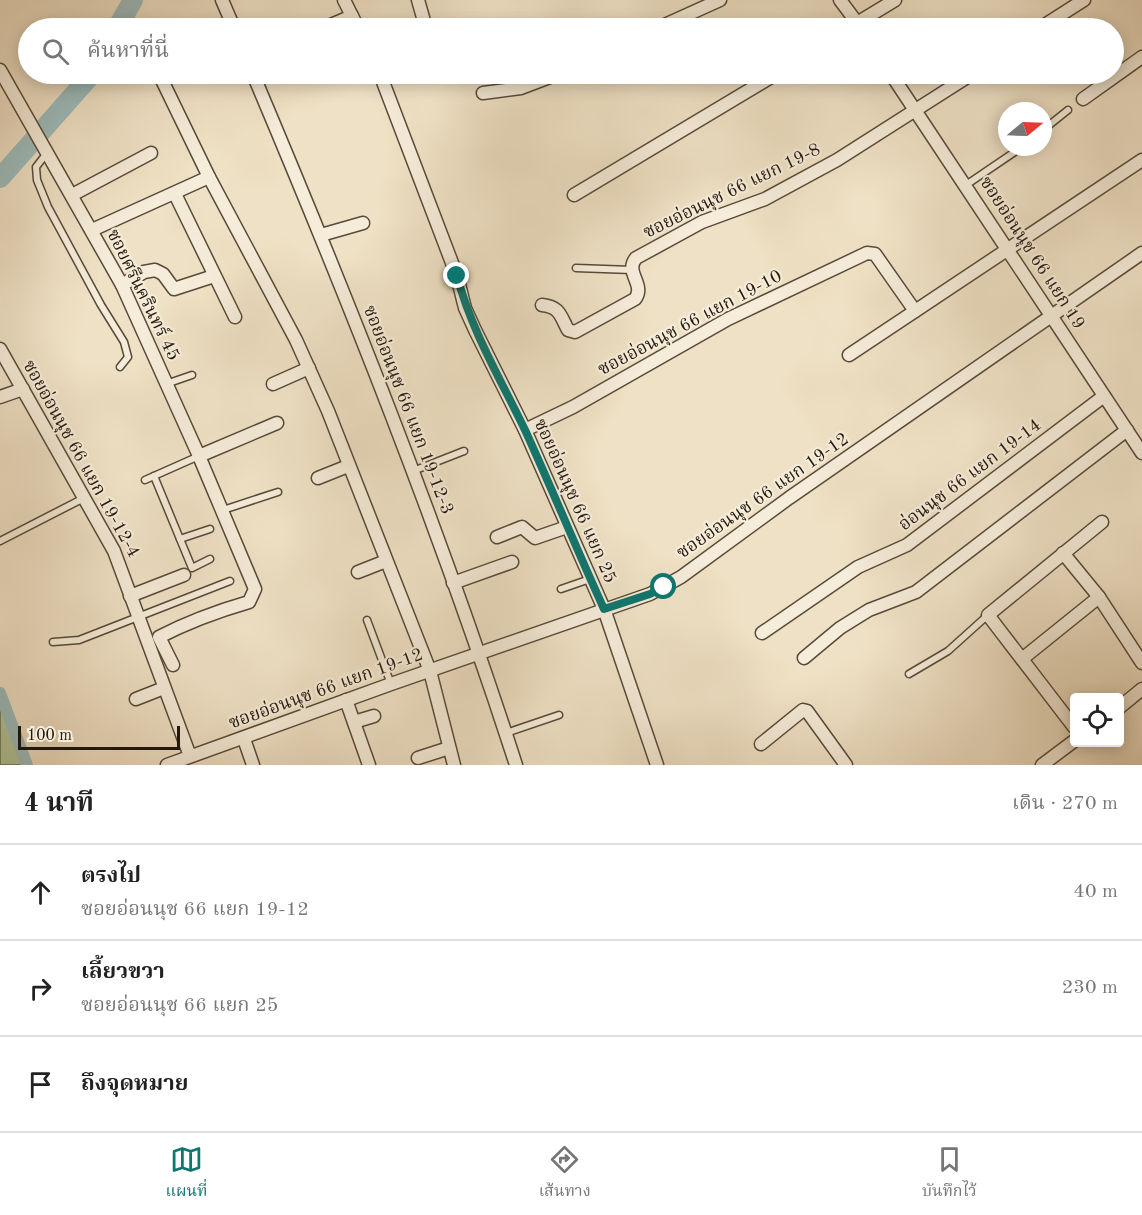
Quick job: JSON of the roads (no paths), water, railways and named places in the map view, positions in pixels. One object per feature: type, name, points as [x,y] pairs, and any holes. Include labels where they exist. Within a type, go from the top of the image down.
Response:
[{"type":"street","points":[[222,0],[230,18]]},
{"type":"street","points":[[344,0],[352,16],[347,18]]},
{"type":"street","points":[[418,0],[423,18]]},
{"type":"street","points":[[680,18],[720,0]]},
{"type":"street","points":[[840,0],[851,18]]},
{"type":"street","points":[[869,18],[895,0]]},
{"type":"street","points":[[1055,18],[1083,0]]},
{"type":"street","points":[[1124,70],[1142,57]]},
{"type":"street","name":"ซอยศรีนครินทร์ 45","points":[[0,70],[4,87],[27,118],[122,285],[199,456],[255,589],[249,602],[213,613],[159,637],[173,665]]},
{"type":"street","points":[[164,84],[209,177],[296,340],[328,411],[430,671],[454,765]]},
{"type":"street","name":"ซอยอ่อนนุช 66 แยก 19-12-3","points":[[257,84],[321,235],[392,414],[479,653],[516,765]]},
{"type":"street","name":"ซอยอ่อนนุช 66 แยก 25","points":[[384,84],[457,276],[465,308],[525,430],[604,609],[657,765]]},
{"type":"street","points":[[483,93],[521,88],[532,84]]},
{"type":"street","points":[[574,195],[759,84]]},
{"type":"street","name":"ซอยอ่อนนุช 66 แยก 19","points":[[898,84],[1050,317],[1104,396],[1134,434],[1142,453]]},
{"type":"street","name":"ซอยอ่อนนุช 66 แยก 19-8","points":[[632,270],[633,261],[636,258],[702,222],[765,199],[837,160],[957,84]]},
{"type":"street","points":[[1083,99],[1104,84]]},
{"type":"street","points":[[72,195],[152,153]]},
{"type":"street","points":[[849,355],[1142,160]]},
{"type":"street","points":[[92,230],[209,177]]},
{"type":"street","points":[[175,194],[235,317]]},
{"type":"street","points":[[321,235],[363,223]]},
{"type":"street","name":"ซอยอ่อนนุช 66 แยก 19-10","points":[[525,430],[573,407],[728,319],[867,253],[875,254],[915,311]]},
{"type":"street","name":"ซอยอ่อนนุช 66 แยก 19-12","points":[[167,765],[650,594],[681,576],[789,498],[1142,253]]},
{"type":"street","points":[[122,285],[144,272],[155,270],[163,274],[174,289],[214,276]]},
{"type":"street","points":[[543,306],[553,306],[557,309],[568,330],[574,332],[635,298],[639,289],[632,270]]},
{"type":"street","name":"ซอยอ่อนนุช 66 แยก 19-12-4","points":[[0,349],[114,551],[190,756]]},
{"type":"street","points":[[273,384],[309,368]]},
{"type":"street","points":[[0,397],[23,389]]},
{"type":"street","name":"อ่อนนุช 66 แยก 19-14","points":[[762,633],[858,567],[907,546],[1104,396]]},
{"type":"street","points":[[199,456],[277,423]]},
{"type":"street","points":[[804,658],[840,628],[869,610],[916,592],[1134,434]]},
{"type":"street","points":[[318,478],[348,466]]},
{"type":"street","points":[[1070,722],[988,615],[1102,522]]},
{"type":"street","points":[[497,537],[522,527],[535,538],[567,527]]},
{"type":"street","points":[[1063,553],[1099,597],[1142,663]]},
{"type":"street","points":[[358,573],[386,561]]},
{"type":"street","points":[[453,583],[512,562]]},
{"type":"street","points":[[130,596],[184,575]]},
{"type":"street","points":[[1022,659],[1099,597]]},
{"type":"street","points":[[136,699],[164,688]]},
{"type":"street","points":[[1124,702],[1142,689]]},
{"type":"street","points":[[346,700],[369,765]]},
{"type":"street","points":[[761,744],[797,712],[807,711],[846,765]]},
{"type":"street","points":[[354,722],[374,716]]},
{"type":"street","points":[[244,738],[253,765]]},
{"type":"street","points":[[1042,765],[1070,744]]},
{"type":"street","points":[[418,758],[449,748]]},
{"type":"lane","points":[[1052,123],[1068,110]]},
{"type":"lane","points":[[47,153],[36,167],[37,180],[65,240],[124,342],[128,357],[120,368]]},
{"type":"lane","points":[[966,185],[1009,156]]},
{"type":"lane","points":[[576,268],[632,270]]},
{"type":"lane","points":[[166,384],[192,375]]},
{"type":"lane","points":[[413,471],[464,451]]},
{"type":"lane","points":[[145,480],[199,456]]},
{"type":"lane","points":[[154,476],[192,568],[210,559]]},
{"type":"lane","points":[[222,511],[278,492]]},
{"type":"lane","points":[[0,541],[85,498]]},
{"type":"lane","points":[[180,539],[210,529]]},
{"type":"lane","points":[[561,589],[590,579]]},
{"type":"lane","points":[[53,642],[79,640],[230,581]]},
{"type":"lane","points":[[909,674],[948,651],[988,615]]},
{"type":"lane","points":[[367,620],[392,684]]},
{"type":"lane","points":[[505,733],[559,715]]},
{"type":"waterway","points":[[123,18],[133,0]]},
{"type":"waterway","points":[[0,178],[83,84]]},
{"type":"waterway","points":[[0,693],[27,765]]}]
